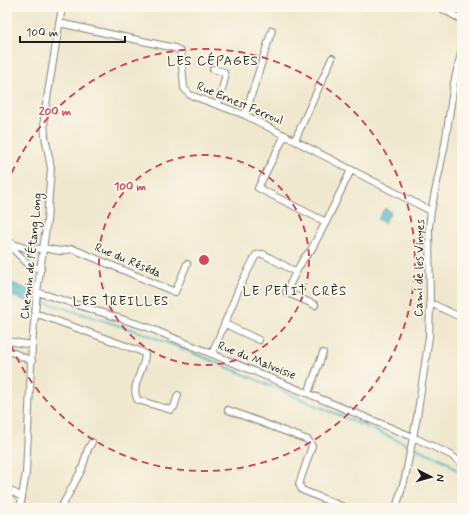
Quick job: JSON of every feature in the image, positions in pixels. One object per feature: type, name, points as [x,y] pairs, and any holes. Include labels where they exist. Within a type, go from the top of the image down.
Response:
[{"type":"street","name":"Chemin de l'Étang Long","points":[[20,508],[26,473],[32,345],[37,292],[47,221],[51,168],[44,127],[62,7]]},
{"type":"street","points":[[439,7],[462,20]]},
{"type":"street","name":"Rue Ernest Ferroul","points":[[59,23],[175,48],[181,52],[184,88],[190,95],[245,115],[431,211]]},
{"type":"street","points":[[245,115],[272,30]]},
{"type":"street","name":"Camí de les Vinyes","points":[[396,508],[405,478],[429,337],[430,305],[428,262],[431,211],[445,144],[454,83],[462,49]]},
{"type":"street","points":[[296,140],[332,58]]},
{"type":"street","points":[[213,69],[224,72],[225,78],[218,105]]},
{"type":"street","points":[[285,135],[258,188],[326,222]]},
{"type":"street","points":[[315,305],[286,292],[304,258],[311,250],[326,222],[351,170]]},
{"type":"street","points":[[9,241],[30,250],[43,248]]},
{"type":"street","points":[[9,241],[15,251],[30,266],[40,269]]},
{"type":"street","name":"Rue du Réséda","points":[[43,248],[60,251],[73,249],[175,292],[187,264]]},
{"type":"street","points":[[212,354],[240,286],[256,255],[263,254],[296,272]]},
{"type":"street","name":"Rue du Malvoisie","points":[[37,292],[147,327],[308,393],[452,455],[462,464]]},
{"type":"street","points":[[430,305],[435,305],[462,318]]},
{"type":"street","points":[[35,313],[145,354],[145,361],[135,389],[135,395],[138,400],[171,410],[174,407],[178,395]]},
{"type":"street","points":[[225,324],[259,340]]},
{"type":"street","points":[[7,341],[32,345]]},
{"type":"street","points":[[7,350],[32,361]]},
{"type":"street","points":[[308,393],[323,353]]},
{"type":"street","points":[[228,410],[308,440],[312,446],[299,484],[302,490],[346,508]]},
{"type":"street","points":[[61,508],[82,469],[88,449],[92,442]]},
{"type":"street","points":[[7,489],[22,498]]},
{"type":"water","points":[[385,208],[391,212],[384,223],[378,219]]},
{"type":"water","points":[[7,281],[32,291],[31,303],[7,294]]},
{"type":"waterway","points":[[41,301],[143,333],[208,359],[446,461],[462,475]]},
{"type":"district","name":"LES CÉPAGES","points":[[213,60]]},
{"type":"district","name":"LE PETIT CRÈS","points":[[295,290]]},
{"type":"district","name":"LES TREILLES","points":[[121,300]]}]
